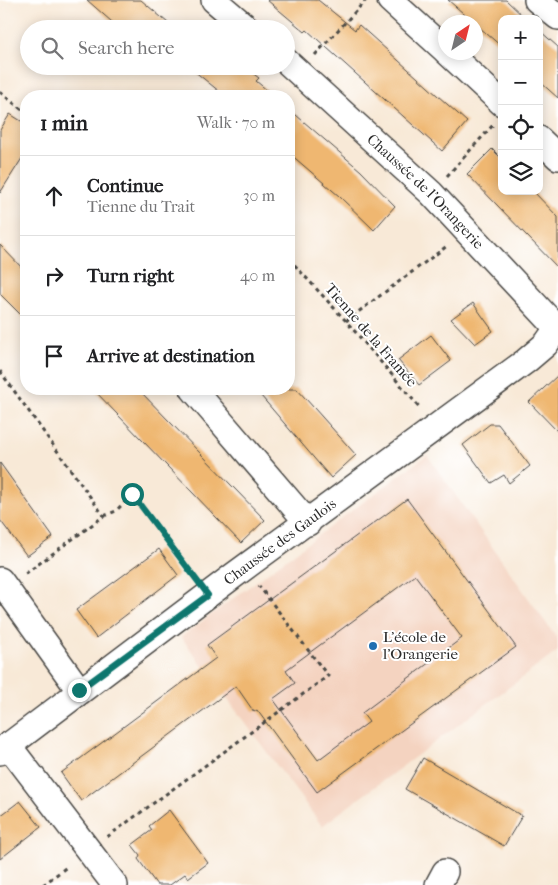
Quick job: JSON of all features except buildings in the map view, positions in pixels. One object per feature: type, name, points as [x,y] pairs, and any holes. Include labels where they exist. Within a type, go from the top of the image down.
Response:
[{"type":"street","points":[[214,0],[237,20]]},
{"type":"street","points":[[390,0],[438,45]]},
{"type":"street","points":[[537,0],[558,18]]},
{"type":"street","points":[[453,60],[498,112]]},
{"type":"street","name":"Chaussée de l'Orangerie","points":[[295,68],[431,193],[466,228],[558,328]]},
{"type":"street","points":[[543,143],[558,157]]},
{"type":"street","name":"Chaussée des Gaulois","points":[[4,748],[79,690],[526,362],[546,344],[558,328]]},
{"type":"street","points":[[198,395],[308,522]]},
{"type":"street","points":[[3,584],[79,690]]},
{"type":"street","points":[[4,748],[89,850],[114,885]]},
{"type":"path","points":[[295,64],[366,0]]},
{"type":"path","points":[[0,92],[20,108]]},
{"type":"path","points":[[431,193],[498,114]]},
{"type":"path","points":[[346,321],[445,248],[466,228]]},
{"type":"path","name":"Tienne de la Framée","points":[[295,266],[346,321],[434,428]]},
{"type":"path","points":[[0,371],[104,516]]},
{"type":"path","points":[[3,584],[104,516],[116,511],[132,494],[208,595]]},
{"type":"path","points":[[43,885],[328,676],[272,604]]},
{"type":"shaded area","name":"L'école de l'Orangerie","points":[[427,455],[558,640],[558,651],[322,826],[181,637]]},
{"type":"place","name":"L'école de l'Orangerie","points":[[373,646]]},
{"type":"route","points":[[79,690],[208,595],[132,494]]}]
